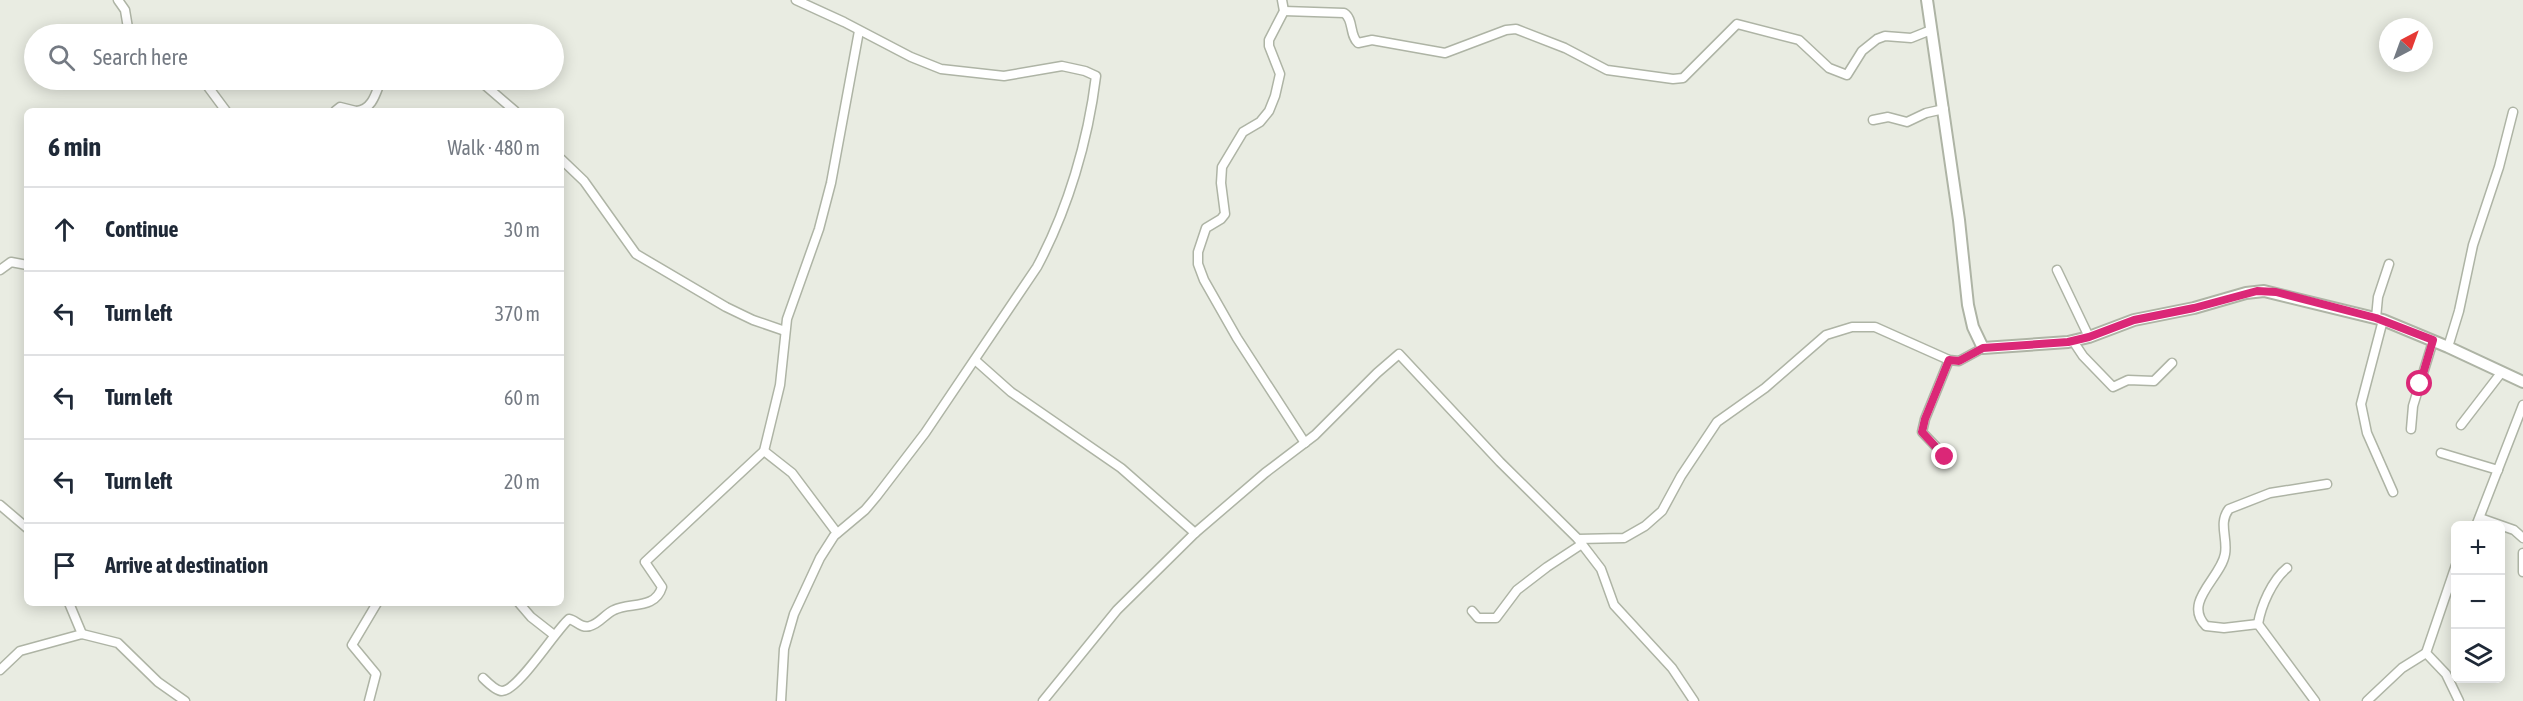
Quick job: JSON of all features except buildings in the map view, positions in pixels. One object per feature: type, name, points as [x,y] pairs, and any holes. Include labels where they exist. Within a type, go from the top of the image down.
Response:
[{"type":"street","points":[[118,0],[125,10],[127,24]]},
{"type":"street","points":[[781,701],[782,662],[789,630],[820,558],[837,533],[876,497],[925,433],[1047,249],[1070,188],[1085,137],[1093,107],[1096,76],[1062,66],[1004,76],[941,69],[910,57],[796,0]]},
{"type":"street","points":[[1282,0],[1284,11],[1269,40],[1280,74],[1275,96],[1264,118],[1243,132],[1224,163],[1221,183],[1225,214],[1206,228],[1198,252],[1198,264],[1204,280],[1237,338],[1305,443]]},
{"type":"street","points":[[1927,0],[1944,109],[1968,305],[1973,327],[1983,348]]},
{"type":"street","points":[[1284,11],[1344,13],[1350,18],[1354,40],[1358,43],[1371,40],[1442,53],[1506,30],[1516,29],[1565,48],[1607,70],[1673,79],[1683,78],[1737,24],[1799,40],[1829,68],[1847,75],[1862,51],[1877,39],[1885,36],[1911,38],[1930,30]]},
{"type":"street","points":[[483,678],[504,691],[518,681],[569,619],[573,619],[584,627],[590,627],[614,610],[643,605],[652,600],[662,587],[645,562],[764,451],[780,384],[785,331],[790,310],[819,229],[831,183],[859,32]]},
{"type":"street","points":[[210,90],[224,108]]},
{"type":"street","points":[[367,108],[376,90]]},
{"type":"street","points":[[491,90],[512,108]]},
{"type":"street","points":[[1874,120],[1888,117],[1906,122],[1926,113],[1944,109]]},
{"type":"street","points":[[2448,346],[2461,305],[2473,245],[2499,167],[2513,112]]},
{"type":"street","points":[[564,162],[584,181],[636,254],[726,307],[753,320],[785,331]]},
{"type":"street","points":[[0,270],[11,262],[24,264]]},
{"type":"street","points":[[2389,264],[2378,297],[2379,319],[2361,404],[2367,433],[2393,492]]},
{"type":"street","points":[[2057,270],[2089,337]]},
{"type":"street","points":[[1472,611],[1478,618],[1496,618],[1517,590],[1580,541],[1624,538],[1645,526],[1662,511],[1677,482],[1717,422],[1765,388],[1826,335],[1852,327],[1875,327],[1949,360],[1959,361],[1983,348],[2073,341],[2134,320],[2194,308],[2257,291],[2276,292],[2379,319],[2448,346],[2523,382]]},
{"type":"street","points":[[2411,429],[2413,405],[2433,340]]},
{"type":"street","points":[[2073,341],[2082,356],[2113,387],[2128,380],[2154,381],[2172,363]]},
{"type":"street","points":[[1043,701],[1117,610],[1195,533],[1265,473],[1305,443],[1399,354],[1500,462],[1580,541],[1605,576],[1614,605],[1672,668],[1694,701]]},
{"type":"street","points":[[975,360],[1011,392],[1121,468],[1195,533]]},
{"type":"street","points":[[1940,463],[1945,457],[1924,436],[1922,426],[1949,360]]},
{"type":"street","points":[[2461,425],[2501,373]]},
{"type":"street","points":[[2478,521],[2523,405]]},
{"type":"street","points":[[764,451],[792,473],[837,533]]},
{"type":"street","points":[[2441,453],[2498,470]]},
{"type":"street","points":[[2258,624],[2213,628],[2202,622],[2199,613],[2201,597],[2224,561],[2226,553],[2223,521],[2225,514],[2236,505],[2270,493],[2327,484]]},
{"type":"street","points":[[0,505],[24,525]]},
{"type":"street","points":[[2505,528],[2514,530],[2523,538]]},
{"type":"street","points":[[2523,553],[2523,572]]},
{"type":"street","points":[[2287,568],[2275,579],[2260,611],[2258,624],[2315,701]]},
{"type":"street","points":[[2367,701],[2402,668],[2426,653],[2451,584]]},
{"type":"street","points":[[70,606],[82,634]]},
{"type":"street","points":[[369,701],[376,674],[352,645],[375,606]]},
{"type":"street","points":[[522,606],[531,617],[555,635]]},
{"type":"street","points":[[0,670],[20,651],[82,634],[118,643],[158,682],[185,701]]},
{"type":"street","points":[[2426,653],[2446,674],[2459,701]]},
{"type":"route","points":[[1945,457],[1924,436],[1922,426],[1949,360],[1959,361],[1983,348],[2068,342],[2089,337],[2134,320],[2194,308],[2257,291],[2276,292],[2376,318],[2433,340],[2420,384]]}]
